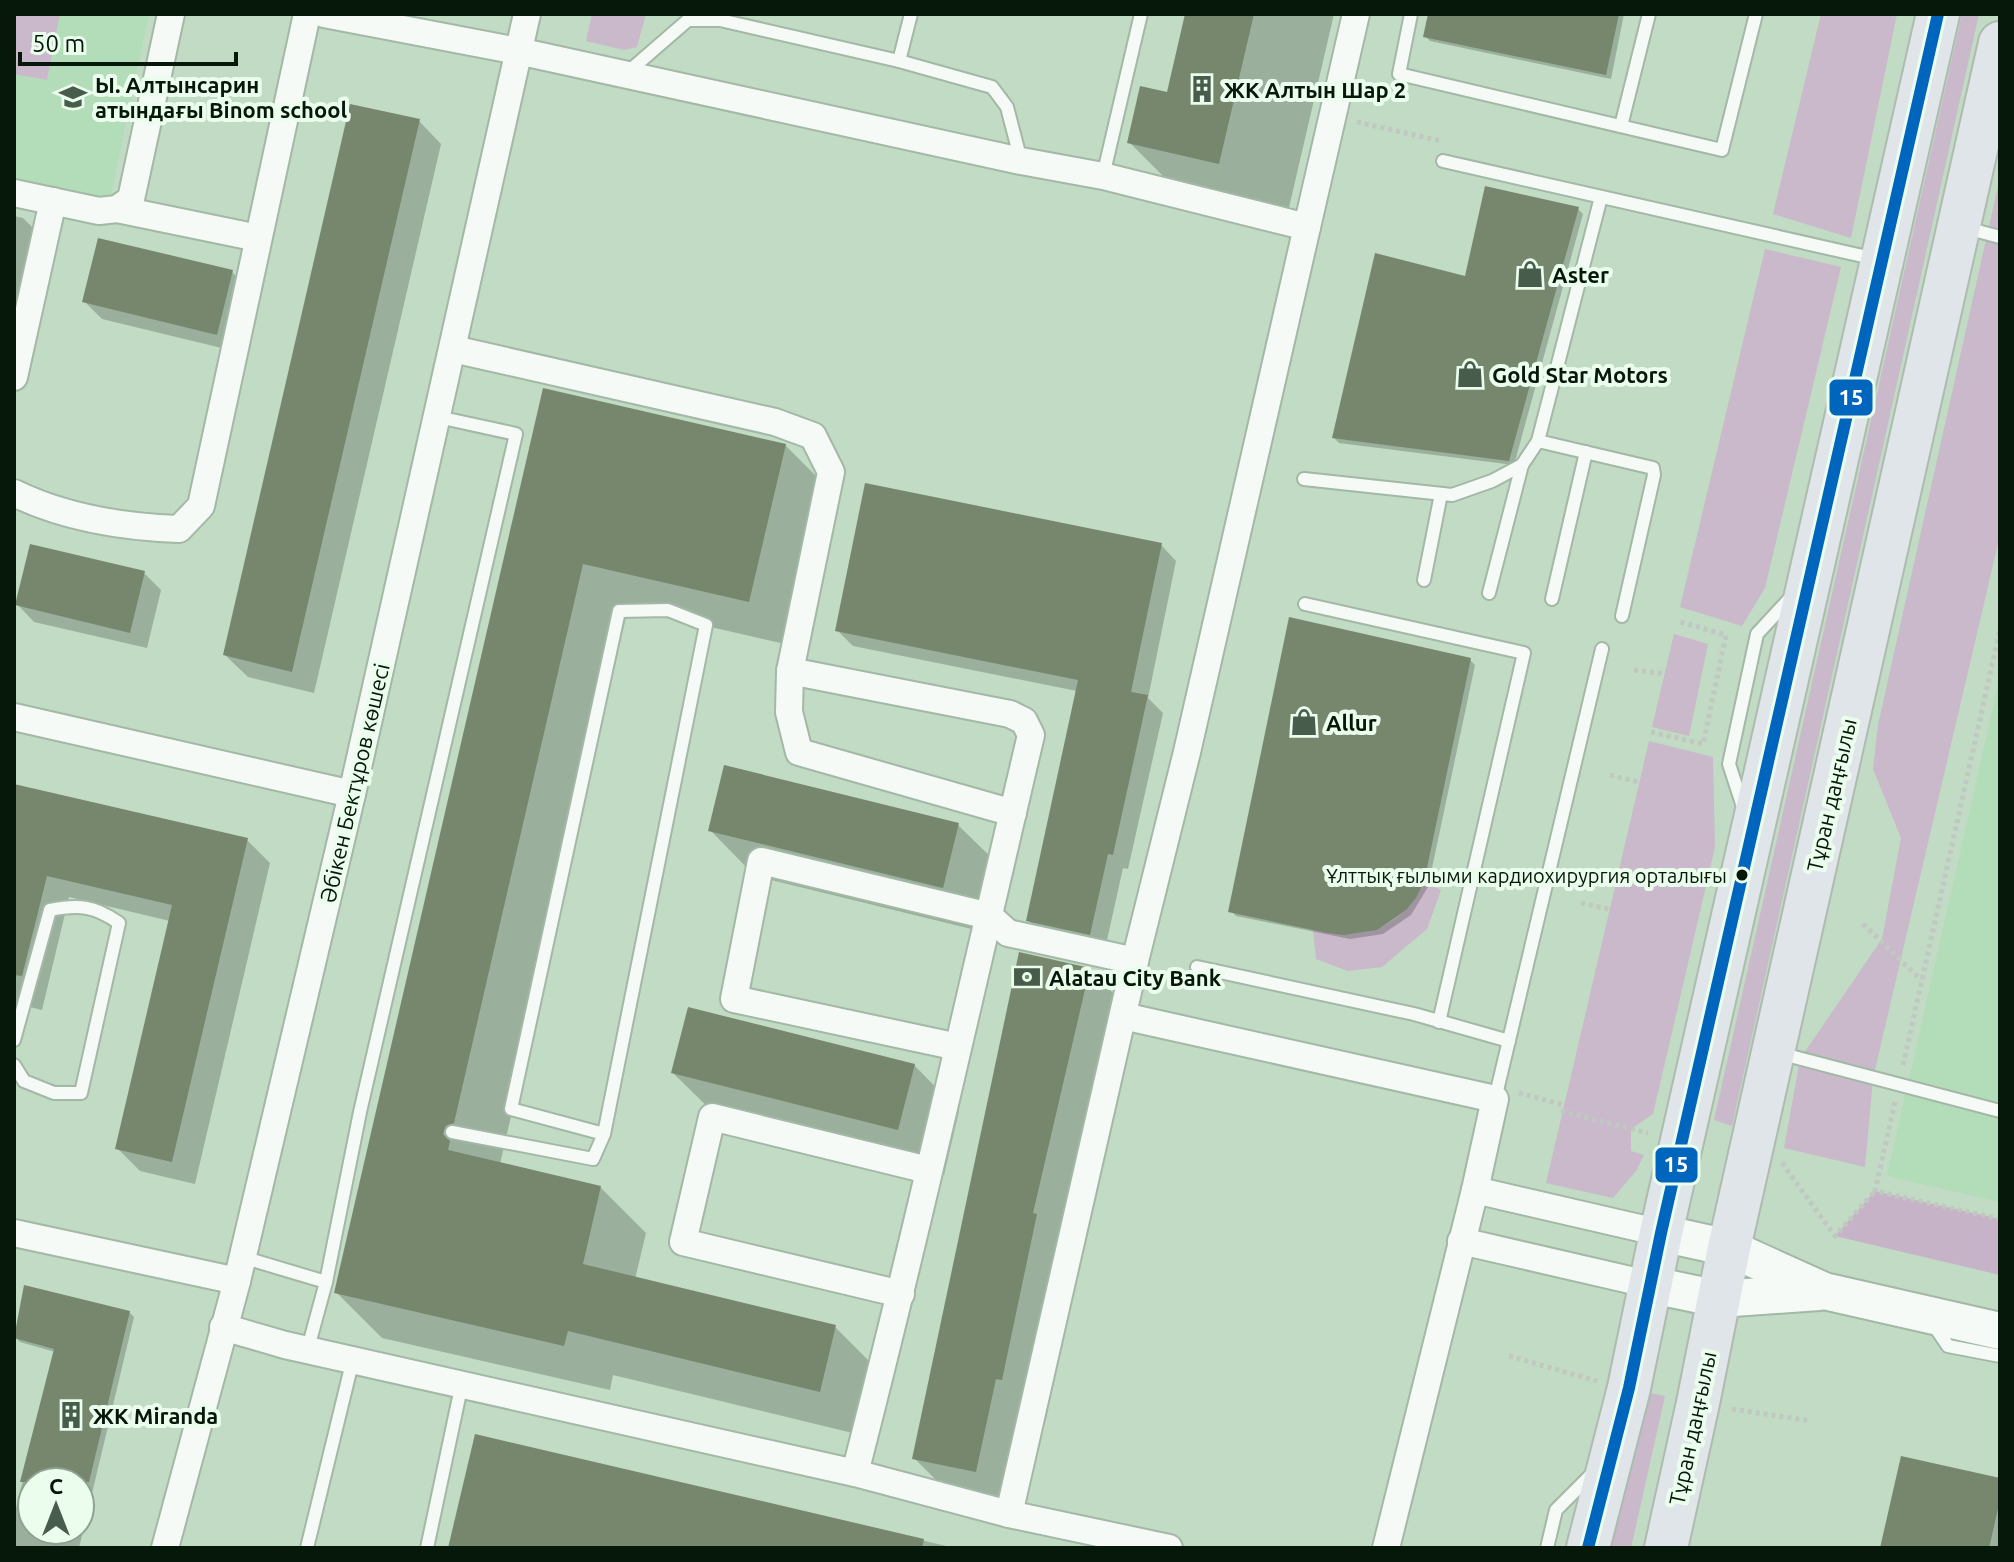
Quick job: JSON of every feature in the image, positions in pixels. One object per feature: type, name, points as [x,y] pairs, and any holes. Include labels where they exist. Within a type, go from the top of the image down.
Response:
[{"type":"main road","points":[[1588,1548],[1652,1285],[1661,1233],[1938,14]]},
{"type":"main road","name":"Тұран даңғылы","points":[[1666,1548],[1729,1248],[1959,227],[1985,135],[2000,43]]},
{"type":"main road","points":[[1661,1233],[1729,1248],[1824,1291],[2000,1331]]},
{"type":"main road","points":[[1652,1285],[1719,1299],[1824,1291]]},
{"type":"street","points":[[117,209],[131,199],[138,177],[171,14]]},
{"type":"street","points":[[14,493],[41,506],[132,527],[179,529],[201,506],[307,14]]},
{"type":"street","points":[[324,14],[518,51],[1021,161],[1103,176],[1307,227]]},
{"type":"street","name":"Әбікен Бектұров көшесі","points":[[165,1548],[240,1269],[352,794],[527,14]]},
{"type":"street","points":[[1009,1514],[1356,14]]},
{"type":"street","points":[[14,193],[99,211],[117,209],[258,238]]},
{"type":"street","points":[[14,377],[53,201]]},
{"type":"street","points":[[453,349],[775,422],[813,436],[831,472],[790,671],[789,712],[799,752],[1013,813]]},
{"type":"street","points":[[790,671],[1010,714],[1024,721],[1031,735],[901,1294],[855,1473]]},
{"type":"street","points":[[14,717],[352,794]]},
{"type":"street","points":[[958,1047],[734,999],[761,861],[989,916],[1008,933],[1135,961]]},
{"type":"street","points":[[1123,1016],[1505,1095],[1461,1241],[1386,1548]]},
{"type":"street","points":[[901,1294],[683,1242],[712,1117],[928,1170]]},
{"type":"street","points":[[1475,1190],[1661,1233]]},
{"type":"street","points":[[14,1233],[240,1269]]},
{"type":"street","points":[[1461,1241],[1652,1285]]},
{"type":"street","points":[[223,1327],[285,1345],[855,1473],[1009,1514],[1169,1548]]},
{"type":"lane","points":[[899,61],[911,14]]},
{"type":"lane","points":[[1103,176],[1141,14]]},
{"type":"lane","points":[[1411,14],[1399,74],[1722,150],[1756,14]]},
{"type":"lane","points":[[1621,126],[1649,14]]},
{"type":"lane","points":[[626,74],[688,20],[720,20],[899,61],[992,87],[1007,107],[1021,161]]},
{"type":"lane","points":[[1443,161],[1883,261]]},
{"type":"lane","points":[[1489,593],[1522,465],[1538,441],[1601,197]]},
{"type":"lane","points":[[1959,227],[2000,237]]},
{"type":"lane","points":[[308,1348],[326,1282],[360,1112],[516,434],[438,417]]},
{"type":"lane","points":[[1538,441],[1653,468],[1622,616]]},
{"type":"lane","points":[[1552,599],[1586,452]]},
{"type":"lane","points":[[1304,479],[1452,495],[1522,465]]},
{"type":"lane","points":[[1424,580],[1441,494]]},
{"type":"lane","points":[[1305,604],[1524,653],[1439,1022]]},
{"type":"lane","points":[[452,1132],[593,1159],[604,1134],[706,625],[668,610],[619,611],[511,1109],[604,1134]]},
{"type":"lane","points":[[1505,1095],[1509,1041],[1602,649]]},
{"type":"lane","points":[[14,1040],[50,910],[72,906],[101,910],[119,923],[81,1093],[54,1093],[24,1081],[14,1065]]},
{"type":"lane","points":[[1197,967],[1414,1014],[1509,1041]]},
{"type":"lane","points":[[1773,1052],[2000,1111]]},
{"type":"lane","points":[[240,1269],[326,1282]]},
{"type":"lane","points":[[1927,1314],[1948,1346],[2000,1356]]},
{"type":"lane","points":[[307,1548],[353,1359]]},
{"type":"lane","points":[[427,1548],[462,1383]]},
{"type":"lane","points":[[1547,1548],[1556,1510],[1612,1455]]},
{"type":"path","points":[[1651,732],[1703,744],[1726,635],[1677,621]]},
{"type":"path","points":[[1750,1155],[1784,1163],[1835,1236],[1875,1191],[2000,629]]},
{"type":"path","points":[[1634,670],[1665,674]]},
{"type":"path","points":[[1610,775],[1639,782]]},
{"type":"path","points":[[1581,903],[1609,909]]},
{"type":"path","points":[[1863,924],[1922,980]]},
{"type":"path","points":[[1505,1095],[1648,1133]]},
{"type":"path","points":[[1875,1191],[2000,1219]]},
{"type":"path","points":[[1509,1356],[1602,1382]]},
{"type":"path","points":[[1719,1407],[1811,1421]]},
{"type":"shaded area","name":"Ы. Алтынсарин атындағы Binom school","points":[[14,14],[149,14],[110,200],[14,179]]},
{"type":"shaded area","points":[[14,14],[60,14],[47,80],[14,74]]},
{"type":"shaded area","points":[[592,14],[646,14],[637,47],[624,50],[586,41]]},
{"type":"shaded area","points":[[1821,14],[1897,14],[1851,238],[1773,214]]},
{"type":"shaded area","points":[[1962,14],[1979,14],[1732,1126],[1714,1120]]},
{"type":"shaded area","points":[[2000,177],[2000,535],[1873,1078],[1865,1167],[1784,1148],[1800,1059],[1882,939],[1901,838],[1873,769],[1878,725]]},
{"type":"shaded area","points":[[1765,249],[1841,267],[1765,588],[1742,626],[1680,607]]},
{"type":"shaded area","points":[[1674,634],[1708,644],[1689,736],[1652,727]]},
{"type":"shaded area","points":[[2000,676],[2000,1202],[1887,1176]]},
{"type":"shaded area","points":[[1649,741],[1713,757],[1715,847],[1653,1114],[1631,1129],[1631,1151],[1644,1155],[1636,1171],[1613,1198],[1546,1183]]},
{"type":"shaded area","points":[[1424,882],[1441,890],[1427,929],[1382,967],[1348,971],[1316,959],[1313,930],[1348,934],[1378,928],[1404,911]]},
{"type":"shaded area","points":[[1875,1191],[2000,1219],[2000,1275],[1835,1236]]},
{"type":"shaded area","points":[[1645,1392],[1665,1396],[1631,1548],[1609,1548]]},
{"type":"building","name":"ЖК Алтын Шар 2","points":[[1185,14],[1254,14],[1219,164],[1127,143],[1140,86],[1167,92]]},
{"type":"building","points":[[1428,14],[1619,14],[1606,75],[1423,37]]},
{"type":"building","points":[[350,104],[420,119],[292,672],[223,655]]},
{"type":"building","points":[[1485,186],[1579,207],[1509,461],[1332,438],[1375,253],[1465,276]]},
{"type":"building","points":[[98,238],[233,270],[217,335],[82,302]]},
{"type":"building","points":[[543,388],[786,444],[749,602],[583,564],[454,1123],[446,1126],[443,1134],[450,1141],[448,1150],[601,1186],[583,1264],[836,1325],[820,1392],[568,1331],[564,1346],[334,1293]]},
{"type":"building","points":[[865,483],[1162,543],[1131,692],[1148,695],[1113,855],[1108,854],[1090,935],[1026,921],[1078,680],[835,631]]},
{"type":"building","points":[[30,544],[145,571],[130,633],[15,605]]},
{"type":"building","points":[[1289,617],[1471,658],[1424,882],[1406,910],[1377,930],[1344,935],[1327,933],[1228,912]]},
{"type":"building","points":[[724,765],[959,823],[943,888],[708,831]]},
{"type":"building","points":[[14,784],[248,838],[172,1162],[115,1149],[172,905],[47,876],[22,976],[14,975]]},
{"type":"building","points":[[1019,952],[1090,968],[1033,1213],[1037,1214],[1002,1380],[996,1379],[976,1472],[912,1459]]},
{"type":"building","points":[[688,1007],[915,1064],[898,1130],[671,1073]]},
{"type":"building","name":"ЖК Miranda","points":[[24,1285],[130,1311],[93,1466],[24,1466],[54,1349],[14,1338]]},
{"type":"building","points":[[475,1434],[924,1539],[922,1548],[448,1548]]},
{"type":"building","points":[[1901,1456],[2000,1478],[2000,1500],[1989,1548],[1880,1548]]},
{"type":"transit line","name":"15","points":[[1588,1548],[1629,1388],[1661,1233],[1938,14]]},
{"type":"place","name":"ЖК Алтын Шар 2","points":[[1202,89]]},
{"type":"place","name":"Ы. Алтынсарин атындағы Binom school","points":[[73,97]]},
{"type":"place","name":"Aster","points":[[1530,274]]},
{"type":"place","name":"Gold Star Motors","points":[[1470,374]]},
{"type":"place","name":"Allur","points":[[1304,722]]},
{"type":"place","name":"Ұлттық ғылыми кардиохирургия орталығы","points":[[1742,875]]},
{"type":"place","name":"Alatau City Bank","points":[[1027,977]]},
{"type":"place","name":"ЖК Miranda","points":[[71,1415]]}]
